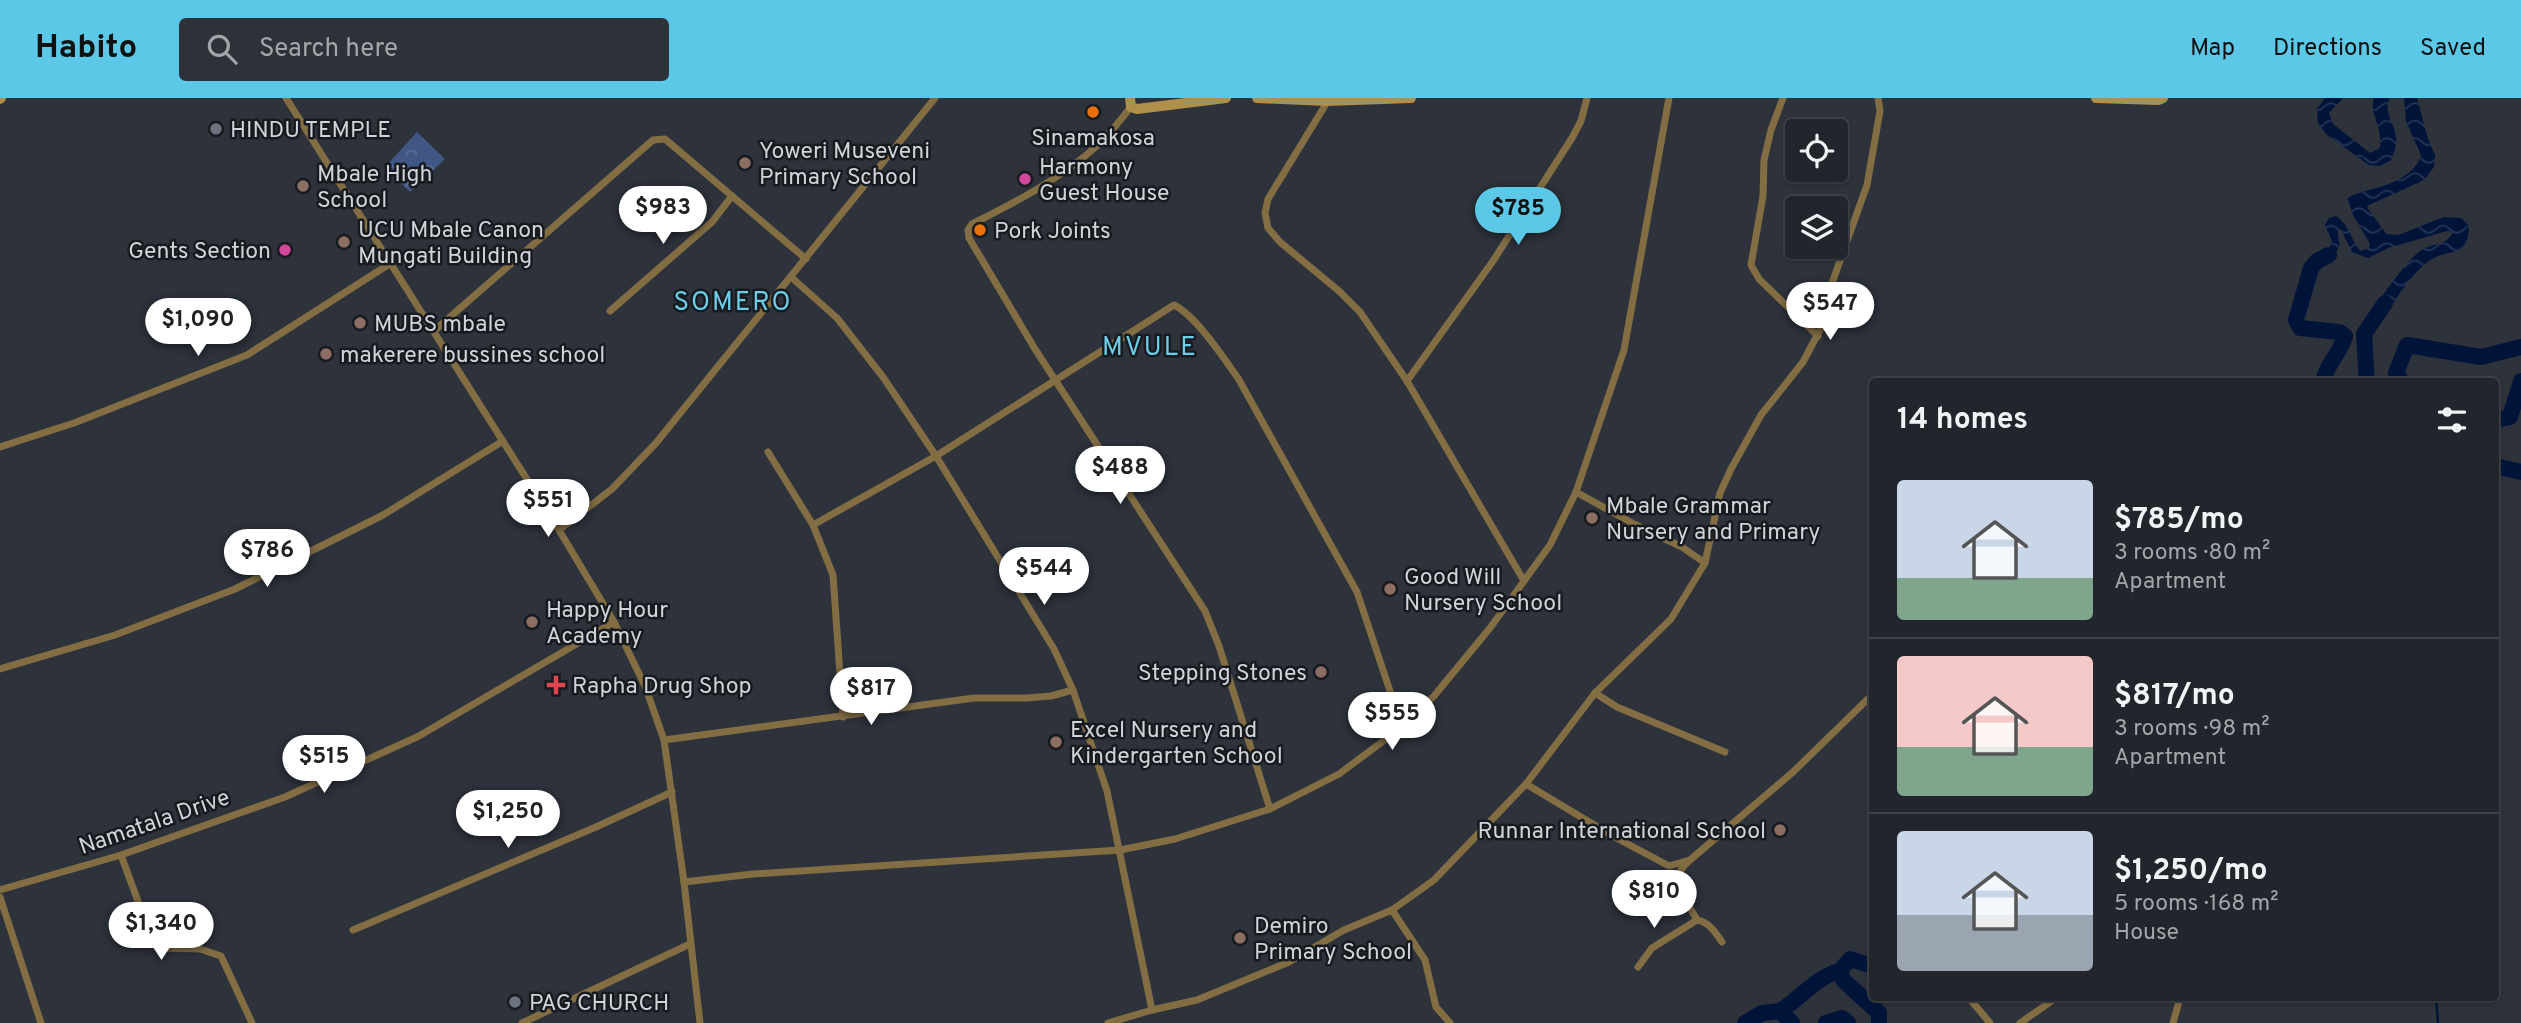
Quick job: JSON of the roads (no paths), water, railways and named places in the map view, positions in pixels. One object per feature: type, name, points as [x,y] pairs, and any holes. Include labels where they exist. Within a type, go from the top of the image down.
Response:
[{"type":"street","points":[[286,98],[559,530],[614,622],[645,686],[664,740],[700,1023]]},
{"type":"street","points":[[559,530],[612,489],[656,443],[935,98]]},
{"type":"street","points":[[1226,98],[1137,110],[1131,103],[1102,142],[1077,162],[1015,202],[972,224],[968,230],[969,237],[1056,380],[1205,611],[1219,646],[1270,809]]},
{"type":"street","points":[[1257,98],[1411,98]]},
{"type":"street","points":[[1407,382],[1493,261],[1572,138],[1581,121],[1587,98]]},
{"type":"street","points":[[684,882],[767,873],[1120,850],[1175,839],[1270,809],[1339,774],[1402,727],[1434,696],[1490,628],[1550,545],[1576,492],[1624,350],[1669,98]]},
{"type":"street","points":[[1783,98],[1770,130],[1764,160],[1763,196],[1751,265],[1759,279],[1818,335]]},
{"type":"street","points":[[1108,1023],[1197,1000],[1289,962],[1344,930],[1392,910],[1434,880],[1526,784],[1595,693],[1671,619],[1704,563],[1720,493],[1731,469],[1760,415],[1798,369],[1818,335],[1831,286],[1867,185],[1877,136],[1880,111],[1878,98]]},
{"type":"street","points":[[2096,98],[2163,98]]},
{"type":"street","points":[[1328,99],[1268,200],[1265,213],[1268,228],[1280,242],[1360,312],[1407,382],[1524,581]]},
{"type":"street","points":[[434,331],[653,139],[665,139],[806,259]]},
{"type":"street","points":[[610,312],[712,222],[732,196]]},
{"type":"street","points":[[0,447],[74,423],[247,355],[391,263]]},
{"type":"street","points":[[791,277],[837,318],[883,377],[936,456],[1054,649],[1073,690],[1107,791],[1152,1010]]},
{"type":"street","points":[[813,526],[936,456],[1174,306],[1182,310],[1216,346],[1238,378],[1356,592],[1402,727]]},
{"type":"street","points":[[0,669],[115,635],[234,589],[383,515],[503,440]]},
{"type":"street","points":[[768,452],[813,526],[833,575],[843,717]]},
{"type":"street","points":[[1576,492],[1682,547],[1704,563]]},
{"type":"street","name":"Namatala Drive","points":[[0,890],[121,855],[285,797],[419,736],[614,622]]},
{"type":"street","points":[[664,740],[974,698],[1027,698],[1051,696],[1073,690]]},
{"type":"street","points":[[1595,693],[1617,707],[1725,752]]},
{"type":"street","points":[[1697,920],[1692,909],[1682,900],[1678,881],[1680,869],[1793,772],[1869,699]]},
{"type":"street","points":[[1526,784],[1669,866],[1690,860]]},
{"type":"street","points":[[354,930],[672,792]]},
{"type":"street","points":[[121,855],[150,934],[156,943],[160,948],[200,949],[221,956],[252,1023]]},
{"type":"street","points":[[0,897],[41,1023]]},
{"type":"street","points":[[1392,910],[1425,960],[1436,1007],[1450,1023]]},
{"type":"street","points":[[1638,967],[1652,948],[1697,920],[1704,921],[1722,942]]},
{"type":"street","points":[[522,1023],[690,944]]},
{"type":"street","points":[[1972,1001],[1990,1023]]},
{"type":"street","points":[[2020,1023],[2052,1001]]},
{"type":"street","points":[[2173,1023],[2179,1001]]},
{"type":"water","points":[[2325,98],[2343,98],[2329,113],[2333,124],[2370,153],[2380,148],[2380,133],[2373,109],[2374,98],[2389,98],[2388,113],[2396,140],[2391,160],[2380,166],[2369,165],[2327,135],[2318,123],[2317,109]]},
{"type":"water","points":[[2404,98],[2417,98],[2435,155],[2434,167],[2424,180],[2367,206],[2386,234],[2398,235],[2444,217],[2461,218],[2469,226],[2468,237],[2461,248],[2436,257],[2421,267],[2378,326],[2368,317],[2403,269],[2418,252],[2445,241],[2453,232],[2447,231],[2388,248],[2368,258],[2352,252],[2338,229],[2339,244],[2335,254],[2311,268],[2318,255],[2330,247],[2332,241],[2325,225],[2329,218],[2336,216],[2341,220],[2361,251],[2369,248],[2370,244],[2353,215],[2347,197],[2390,183],[2416,165],[2421,155],[2406,121]]},
{"type":"waterway","points":[[2324,378],[2345,336],[2339,332],[2300,328],[2296,320],[2311,268],[2317,261],[2329,255]]},
{"type":"waterway","points":[[2367,378],[2364,334],[2385,303]]},
{"type":"waterway","points":[[2399,378],[2396,373],[2407,345],[2481,357],[2521,347]]},
{"type":"waterway","points":[[2499,419],[2510,417],[2521,381]]},
{"type":"waterway","points":[[2499,467],[2521,472]]},
{"type":"waterway","points":[[1869,965],[1850,959],[1840,971],[1843,980],[1879,1013],[1879,1023]]},
{"type":"waterway","points":[[1780,1011],[1816,982],[1840,971]]},
{"type":"waterway","points":[[2436,1001],[2438,1023]]},
{"type":"waterway","points":[[1745,1023],[1762,1013],[1780,1011],[1792,1023]]},
{"type":"waterway","points":[[1826,1023],[1842,1018],[1848,1023]]},
{"type":"place","name":"Sinamakosa","points":[[1093,112]]},
{"type":"place","name":"HINDU TEMPLE","points":[[216,129]]},
{"type":"place","name":"Yoweri Museveni Primary School","points":[[745,163]]},
{"type":"place","name":"Harmony Guest House","points":[[1025,179]]},
{"type":"place","name":"Mbale High School","points":[[303,186]]},
{"type":"place","name":"Pork Joints","points":[[980,230]]},
{"type":"place","name":"UCU Mbale Canon Mungati Building","points":[[344,242]]},
{"type":"place","name":"Gents Section","points":[[285,250]]},
{"type":"place","name":"MUBS mbale","points":[[360,323]]},
{"type":"place","name":"makerere bussines school","points":[[326,354]]},
{"type":"place","name":"Mbale Grammar Nursery and Primary","points":[[1592,518]]},
{"type":"place","name":"Good Will Nursery School","points":[[1390,589]]},
{"type":"place","name":"Happy Hour Academy","points":[[532,622]]},
{"type":"place","name":"Stepping Stones","points":[[1321,672]]},
{"type":"place","name":"Rapha Drug Shop","points":[[556,685]]},
{"type":"place","name":"Excel Nursery and Kindergarten School","points":[[1056,742]]},
{"type":"place","name":"Runnar International School","points":[[1780,830]]},
{"type":"place","name":"Demiro Primary School","points":[[1240,938]]},
{"type":"place","name":"PAG CHURCH","points":[[515,1002]]},
{"type":"district","name":"SOMERO","points":[[733,301]]},
{"type":"district","name":"MVULE","points":[[1150,346]]}]
